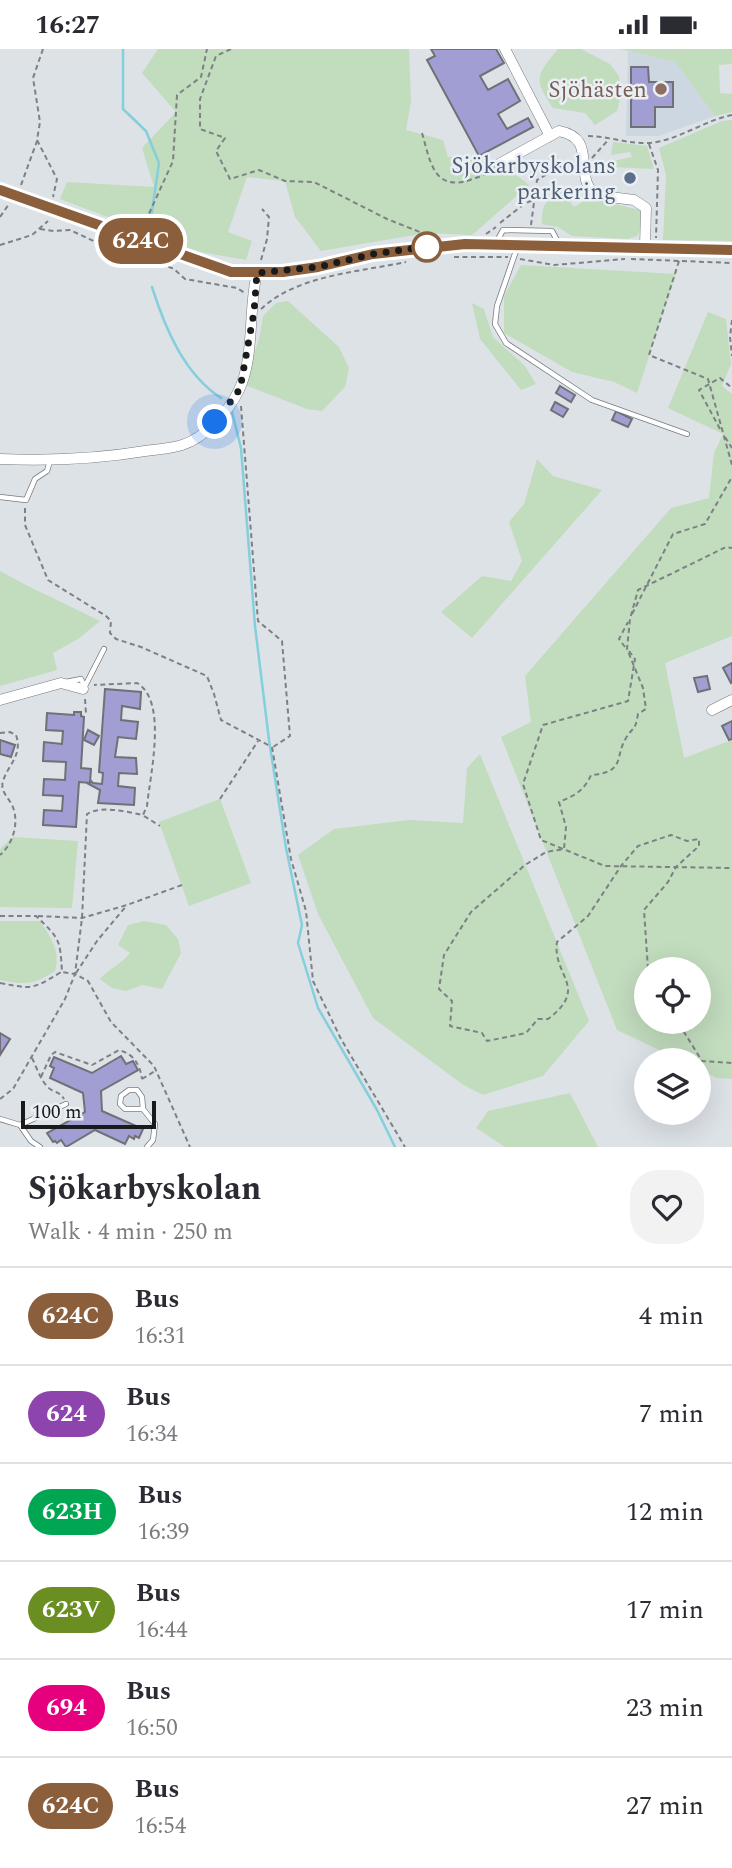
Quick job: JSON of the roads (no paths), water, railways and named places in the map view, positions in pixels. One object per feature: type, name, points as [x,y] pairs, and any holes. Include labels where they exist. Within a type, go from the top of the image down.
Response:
[{"type":"street","points":[[505,49],[550,136]]},
{"type":"street","points":[[499,165],[559,131],[569,133],[576,138],[585,160],[585,177],[594,195],[634,200],[646,208],[651,244]]},
{"type":"street","points":[[0,190],[231,272],[257,273],[318,267],[373,254],[430,246],[495,243],[651,244],[732,250]]},
{"type":"street","points":[[0,459],[50,461],[130,453],[183,445],[204,432],[240,389],[254,312],[257,273]]},
{"type":"street","points":[[0,699],[64,684],[83,688]]},
{"type":"street","points":[[712,710],[732,699]]},
{"type":"lane","points":[[495,243],[503,230],[530,230],[552,232],[559,245]]},
{"type":"lane","points":[[518,244],[497,306],[495,324],[506,343],[592,400],[687,434]]},
{"type":"lane","points":[[0,497],[26,500],[35,479],[47,471],[50,461]]},
{"type":"lane","points":[[83,688],[104,649]]},
{"type":"lane","points":[[143,1109],[125,1109],[120,1104],[121,1096],[129,1090],[137,1090],[142,1097],[143,1109],[155,1124],[153,1140],[146,1147]]},
{"type":"lane","points":[[20,1125],[66,1104]]},
{"type":"lane","points":[[0,1119],[20,1125],[40,1147]]},
{"type":"waterway","points":[[123,49],[123,109],[146,131],[159,163],[151,218]]},
{"type":"waterway","points":[[152,287],[170,334],[186,363],[196,376],[221,398]]},
{"type":"waterway","points":[[231,408],[241,448],[255,626],[269,740],[286,848],[302,925],[298,943],[318,1008],[377,1110],[395,1147]]},
{"type":"place","name":"Sjöhästen","points":[[661,89]]},
{"type":"place","name":"Sjökarbyskolans parkering","points":[[630,178]]}]
